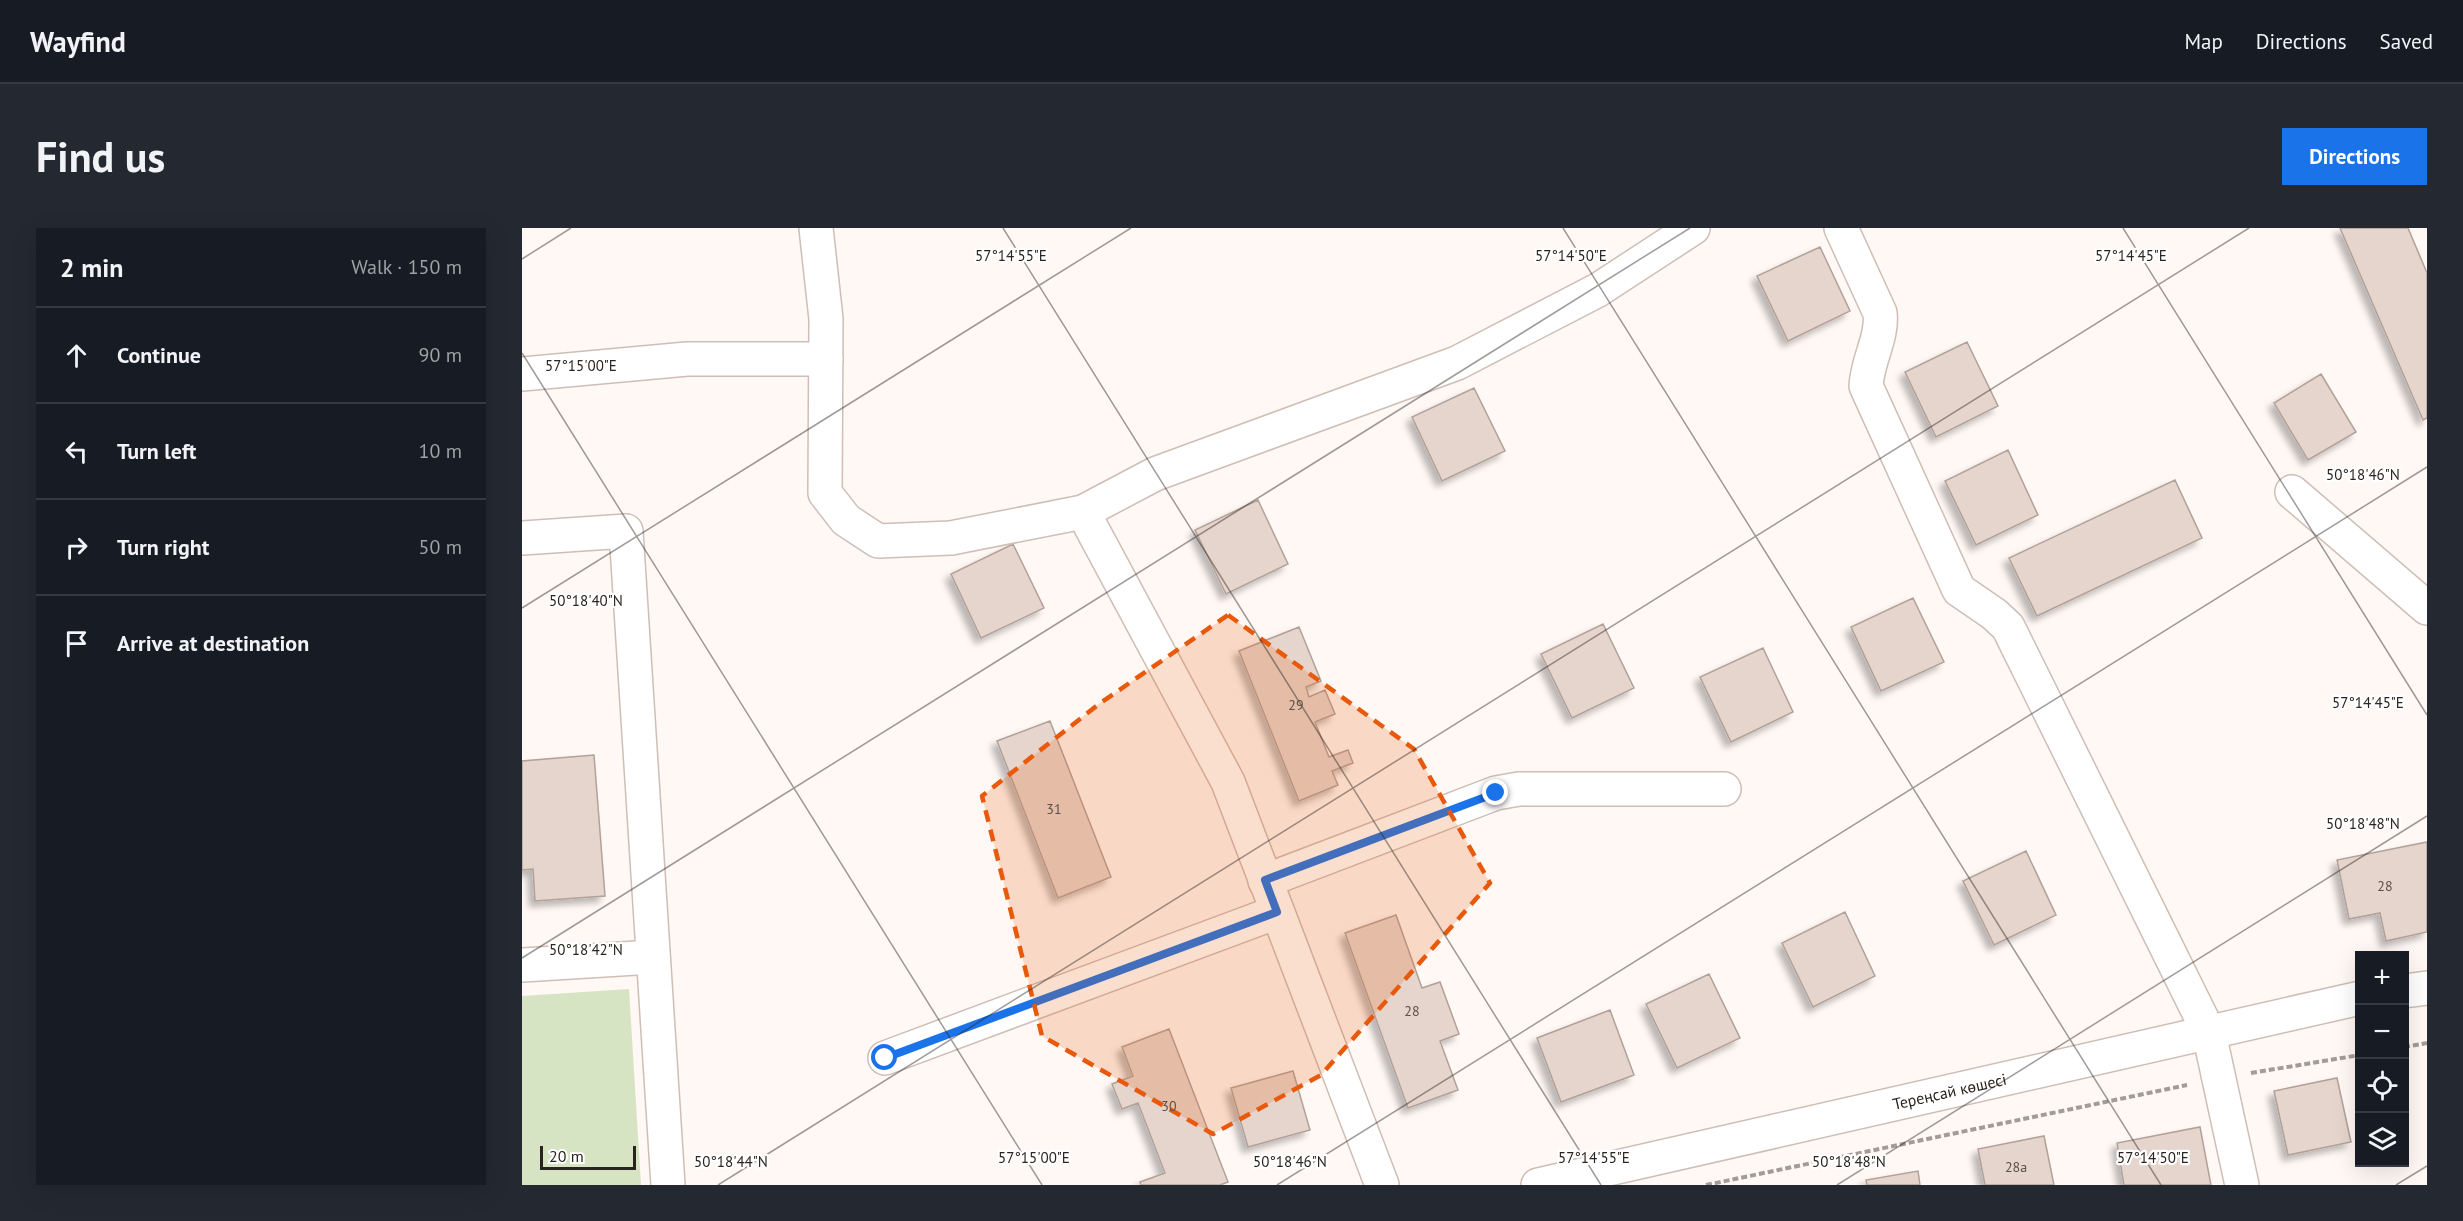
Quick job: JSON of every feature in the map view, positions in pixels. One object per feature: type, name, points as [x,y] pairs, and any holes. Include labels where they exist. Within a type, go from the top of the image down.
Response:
[{"type":"street","points":[[816,228],[826,320],[825,493],[846,520],[878,541],[951,538],[1083,512],[1155,474],[1457,363],[1598,290],[1693,228]]},
{"type":"street","points":[[1841,228],[1880,313],[1881,321],[1867,370],[1866,386],[1959,590],[1994,614],[2008,627],[2209,1033],[2242,1185]]},
{"type":"street","points":[[522,374],[687,359],[826,359]]},
{"type":"street","points":[[2292,492],[2427,608]]},
{"type":"street","points":[[1083,512],[1228,782],[1382,1185]]},
{"type":"street","points":[[522,538],[626,531],[668,1185]]},
{"type":"street","points":[[1265,880],[1496,793],[1519,789],[1724,789]]},
{"type":"street","points":[[885,1058],[1277,912]]},
{"type":"street","points":[[522,965],[653,957]]},
{"type":"street","points":[[2409,990],[2427,988]]},
{"type":"street","name":"Тереңсай көшесі","points":[[1538,1185],[2355,1000]]},
{"type":"path","points":[[2409,1046],[2427,1043]]},
{"type":"path","points":[[1706,1185],[2218,1079],[2355,1056]]},
{"type":"highlighted area","points":[[1228,615],[1414,749],[1490,883],[1321,1075],[1213,1134],[1042,1036],[982,796],[1099,704]]},
{"type":"green space","points":[[629,989],[641,1185],[522,1185],[522,996]]},
{"type":"building","points":[[2340,228],[2408,228],[2427,273],[2427,418],[2423,420]]},
{"type":"building","points":[[1820,247],[1850,311],[1788,341],[1757,276]]},
{"type":"building","points":[[1967,342],[1998,406],[1936,437],[1905,372]]},
{"type":"building","points":[[2321,374],[2356,432],[2308,460],[2274,403]]},
{"type":"building","points":[[1474,388],[1505,451],[1442,481],[1412,417]]},
{"type":"building","points":[[2008,450],[2038,515],[1976,545],[1945,481]]},
{"type":"building","points":[[2175,480],[2202,538],[2037,616],[2009,558]]},
{"type":"building","points":[[1258,500],[1288,564],[1226,594],[1195,530]]},
{"type":"building","points":[[1013,544],[1044,608],[981,638],[951,574]]},
{"type":"building","points":[[1913,598],[1944,662],[1881,691],[1851,627]]},
{"type":"building","points":[[1603,624],[1634,688],[1572,718],[1541,654]]},
{"type":"building","points":[[1299,627],[1321,681],[1306,687],[1309,697],[1325,690],[1335,714],[1315,722],[1329,757],[1348,750],[1353,763],[1332,771],[1338,785],[1299,801],[1239,651]]},
{"type":"building","points":[[1763,648],[1793,712],[1731,742],[1700,677]]},
{"type":"building","points":[[1050,721],[1111,877],[1058,898],[997,741]]},
{"type":"building","points":[[594,755],[605,896],[535,901],[533,869],[522,870],[522,761]]},
{"type":"building","points":[[2427,842],[2427,932],[2386,941],[2380,913],[2349,919],[2337,860]]},
{"type":"building","points":[[2026,851],[2056,915],[1994,945],[1963,881]]},
{"type":"building","points":[[1845,912],[1875,976],[1813,1007],[1782,943]]},
{"type":"building","points":[[1396,915],[1422,988],[1440,982],[1459,1034],[1440,1041],[1458,1090],[1408,1108],[1345,933]]},
{"type":"building","points":[[1709,974],[1740,1038],[1677,1068],[1646,1004]]},
{"type":"building","points":[[1610,1010],[1634,1075],[1561,1102],[1537,1038]]},
{"type":"building","points":[[1169,1029],[1228,1182],[1220,1185],[1141,1185],[1140,1182],[1165,1173],[1138,1103],[1122,1109],[1112,1084],[1133,1076],[1122,1047]]},
{"type":"building","points":[[1293,1071],[1310,1130],[1248,1147],[1231,1088]]},
{"type":"building","points":[[2337,1078],[2351,1142],[2288,1155],[2274,1091]]},
{"type":"building","points":[[2200,1127],[2211,1185],[2124,1185],[2117,1143]]},
{"type":"building","points":[[2044,1136],[2054,1185],[1985,1185],[1978,1149]]},
{"type":"building","points":[[1918,1171],[1920,1185],[1867,1185],[1866,1180]]},
{"type":"route","points":[[885,1058],[1277,912],[1265,880],[1496,793]]}]
